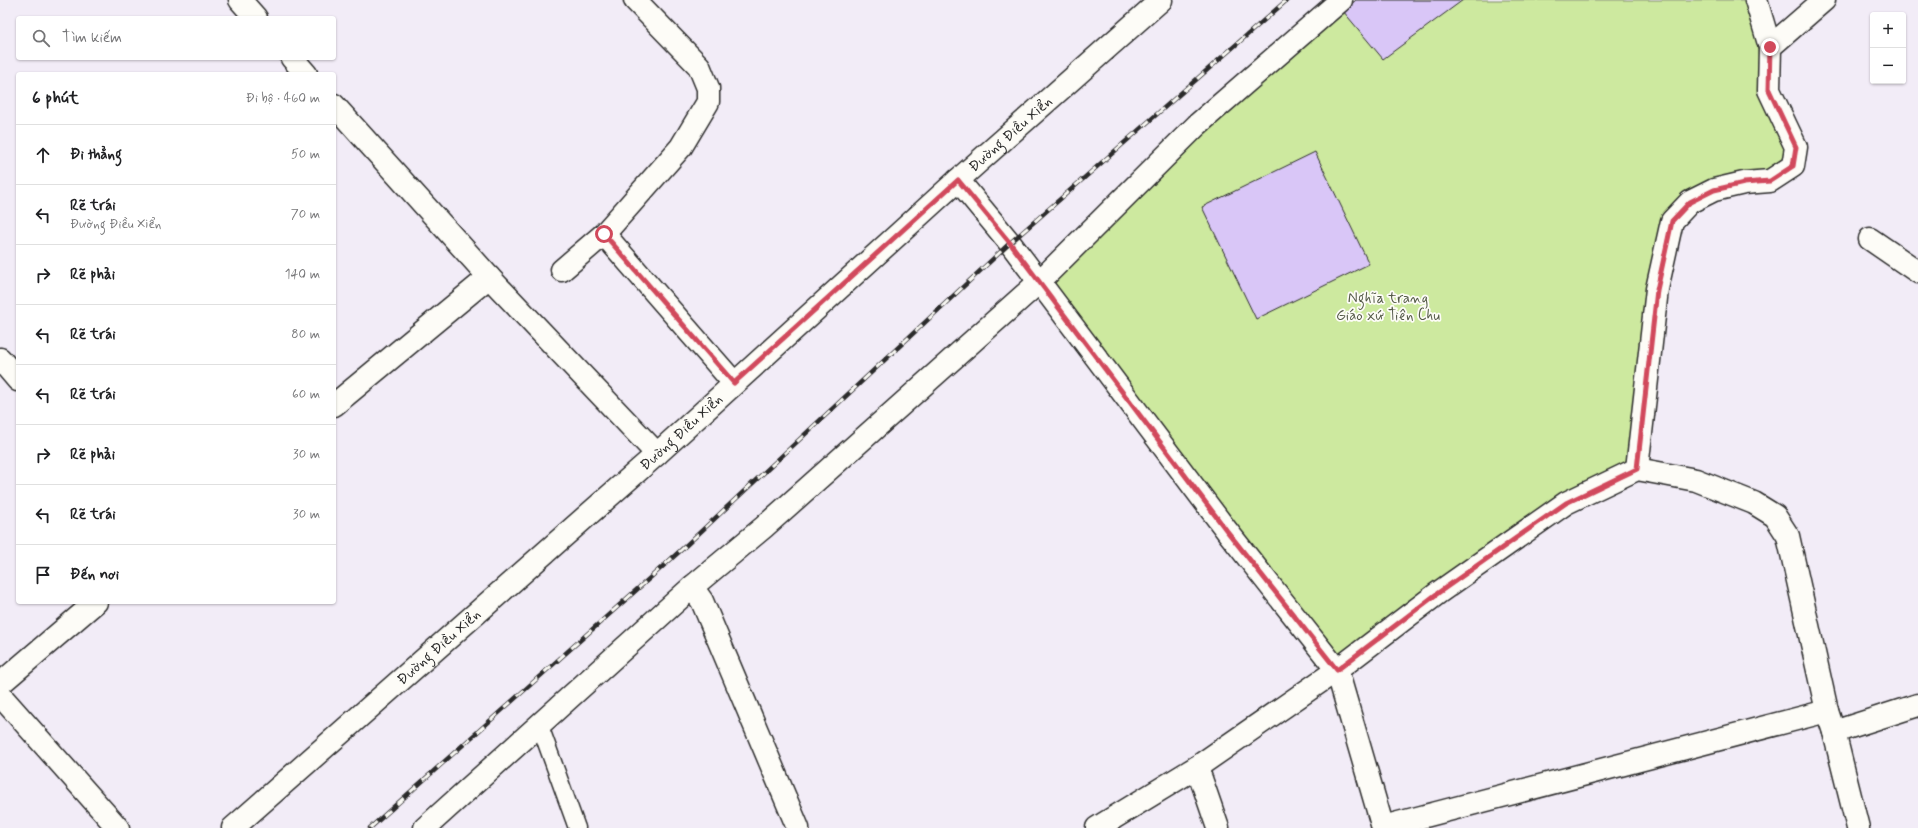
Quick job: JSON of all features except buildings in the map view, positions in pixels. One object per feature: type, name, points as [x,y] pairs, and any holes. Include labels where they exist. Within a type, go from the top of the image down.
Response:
[{"type":"street","points":[[240,0],[254,16]]},
{"type":"street","points":[[562,270],[604,234],[681,147],[708,102],[708,88],[699,66],[635,0]]},
{"type":"street","points":[[425,828],[540,726],[692,587],[764,527],[1039,282],[1197,125],[1341,0]]},
{"type":"street","points":[[1637,469],[1657,290],[1672,221],[1690,202],[1714,190],[1744,183],[1770,181],[1793,166],[1796,147],[1769,90],[1770,47],[1756,0]]},
{"type":"street","points":[[1770,47],[1824,0]]},
{"type":"street","name":"Đường Điều Xiển","points":[[233,828],[657,454],[1151,3]]},
{"type":"street","points":[[294,60],[304,72]]},
{"type":"street","points":[[336,107],[489,277],[657,454]]},
{"type":"street","points":[[958,180],[1010,243],[1227,531],[1337,670],[1383,828],[1827,711]]},
{"type":"street","points":[[604,234],[734,383]]},
{"type":"street","points":[[1870,239],[1918,272]]},
{"type":"street","points":[[336,403],[489,277]]},
{"type":"street","points":[[0,359],[16,378]]},
{"type":"street","points":[[1097,828],[1196,767],[1337,670],[1438,593],[1566,503],[1637,469],[1696,480],[1754,503],[1775,516],[1788,536],[1827,711],[1834,732],[1858,828]]},
{"type":"street","points":[[692,587],[702,601],[798,828]]},
{"type":"street","points":[[0,684],[94,604]]},
{"type":"street","points":[[0,695],[118,828]]},
{"type":"street","points":[[1834,732],[1918,705]]},
{"type":"street","points":[[1196,767],[1218,828]]},
{"type":"lane","points":[[540,726],[577,828]]},
{"type":"green space","name":"Nghĩa trang Giáo xứ Tiên Chu","points":[[1356,0],[1745,0],[1759,47],[1785,149],[1783,161],[1766,172],[1686,193],[1627,463],[1560,494],[1429,586],[1339,655],[1232,521],[1053,282],[1205,132]]},
{"type":"railway","points":[[370,828],[680,551],[1010,243],[1287,0]]},
{"type":"route","points":[[604,234],[734,383],[958,180],[1010,243],[1227,531],[1337,670],[1438,593],[1566,503],[1637,469],[1657,290],[1672,221],[1690,202],[1714,190],[1744,183],[1770,181],[1793,166],[1796,147],[1769,90],[1770,47]]}]
